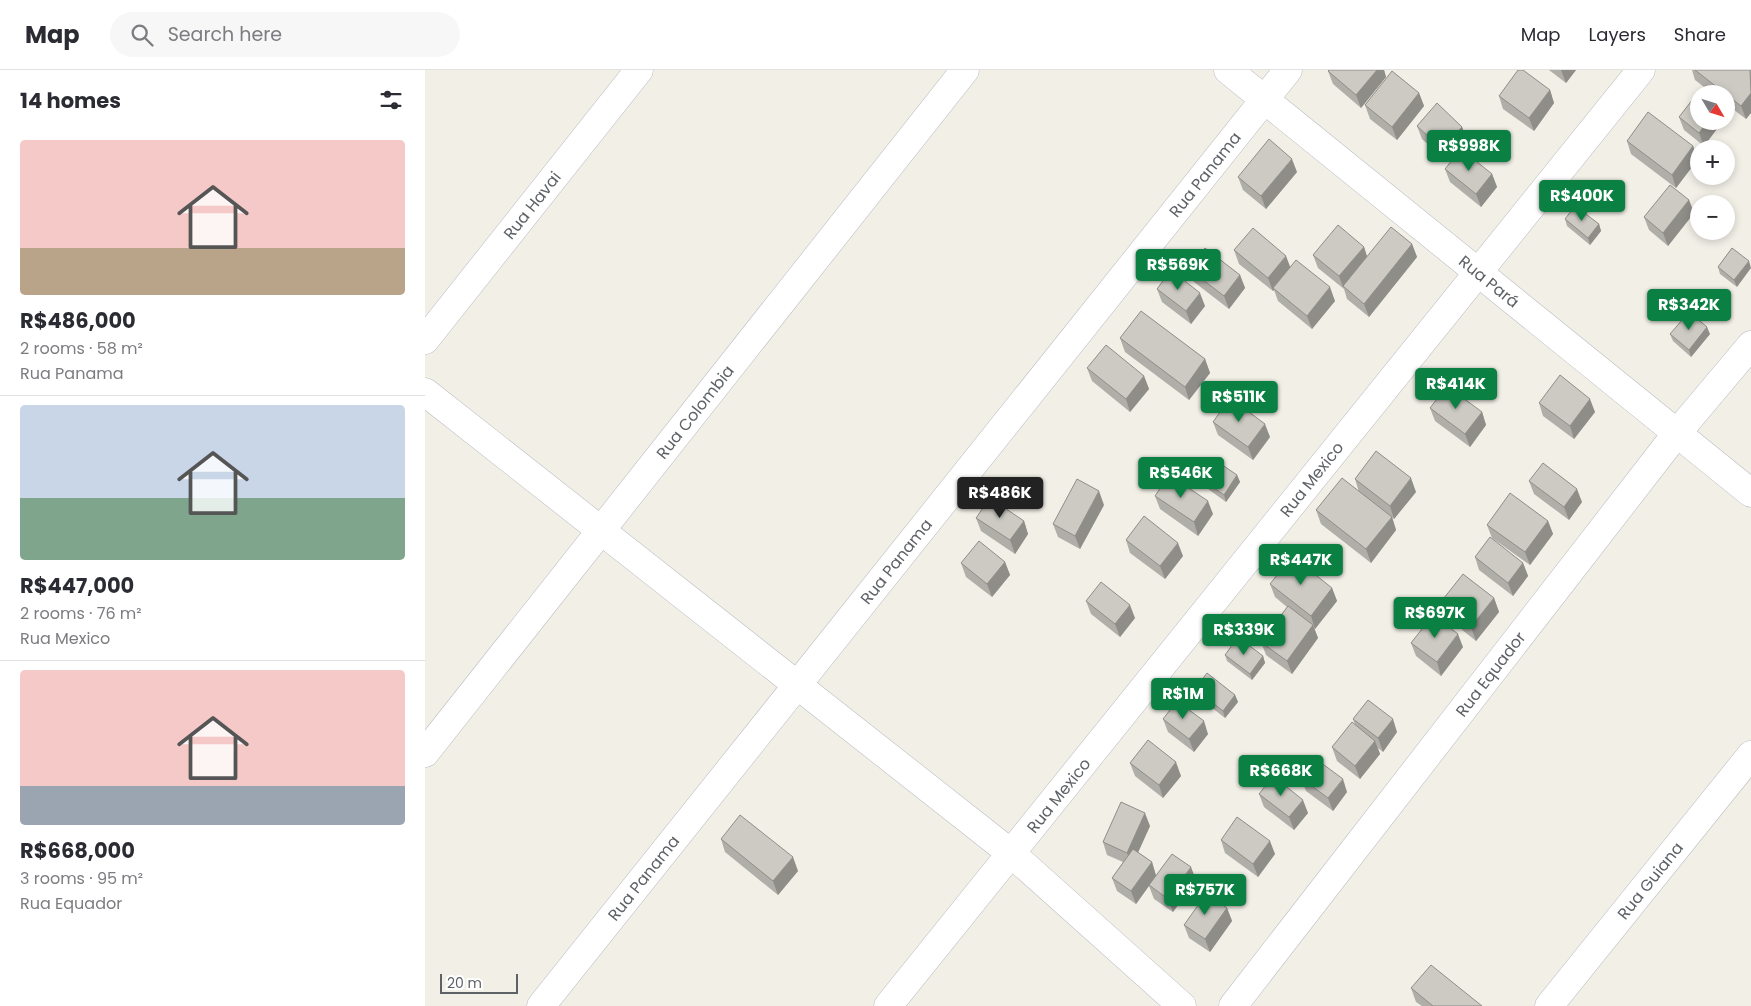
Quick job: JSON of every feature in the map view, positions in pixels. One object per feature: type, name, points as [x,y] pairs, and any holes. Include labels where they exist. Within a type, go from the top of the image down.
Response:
[{"type":"street","name":"Rua Havai","points":[[425,340],[639,70]]},
{"type":"street","name":"Rua Colombia","points":[[425,753],[965,70]]},
{"type":"street","name":"Rua Pará","points":[[1228,70],[1751,493]]},
{"type":"street","name":"Rua Panama","points":[[541,1006],[1288,70]]},
{"type":"street","name":"Rua Mexico","points":[[888,1006],[1012,854],[1477,271],[1641,70]]},
{"type":"street","name":"Rua Equador","points":[[1233,1006],[1677,433],[1751,345]]},
{"type":"street","points":[[425,392],[1012,854],[1182,1006]]},
{"type":"street","name":"Rua Guiana","points":[[1549,1006],[1751,755]]},
{"type":"building","points":[[1329,70],[1377,70],[1356,95]]},
{"type":"building","points":[[1518,70],[1523,70],[1550,90],[1529,118],[1499,96]]},
{"type":"building","points":[[1695,70],[1750,70],[1751,93],[1741,106],[1735,101],[1735,85],[1714,85]]},
{"type":"building","points":[[1392,71],[1419,93],[1392,127],[1365,105]]},
{"type":"building","points":[[1437,103],[1462,127],[1442,149],[1417,126]]},
{"type":"building","points":[[1690,103],[1690,126],[1679,117]]},
{"type":"building","points":[[1648,112],[1690,144],[1690,150],[1672,175],[1627,141]]},
{"type":"building","points":[[1269,139],[1292,159],[1261,196],[1238,177]]},
{"type":"building","points":[[1461,149],[1492,174],[1476,194],[1445,169]]},
{"type":"building","points":[[1670,185],[1689,200],[1663,233],[1644,217]]},
{"type":"building","points":[[1575,206],[1599,224],[1588,238],[1565,219]]},
{"type":"building","points":[[1338,225],[1364,247],[1339,276],[1313,255]]},
{"type":"building","points":[[1391,227],[1412,244],[1364,304],[1343,286]]},
{"type":"building","points":[[1253,228],[1286,256],[1268,278],[1234,250]]},
{"type":"building","points":[[1205,248],[1240,275],[1224,296],[1189,269]]},
{"type":"building","points":[[1732,248],[1749,261],[1734,280],[1718,267]]},
{"type":"building","points":[[1296,260],[1330,287],[1307,316],[1273,288]]},
{"type":"building","points":[[1171,270],[1200,293],[1186,311],[1157,289]]},
{"type":"building","points":[[1141,311],[1205,359],[1185,387],[1120,338]]},
{"type":"building","points":[[1689,312],[1707,327],[1689,350],[1670,334]]},
{"type":"building","points":[[1106,345],[1144,376],[1126,399],[1087,368]]},
{"type":"building","points":[[1560,375],[1590,399],[1570,426],[1539,403]]},
{"type":"building","points":[[1447,386],[1482,412],[1465,434],[1430,408]]},
{"type":"building","points":[[1230,398],[1265,424],[1248,447],[1213,422]]},
{"type":"building","points":[[1376,451],[1411,478],[1390,506],[1355,479]]},
{"type":"building","points":[[1215,460],[1237,475],[1224,495],[1201,479]]},
{"type":"building","points":[[1543,463],[1577,489],[1564,507],[1529,481]]},
{"type":"building","points":[[1169,475],[1208,501],[1194,522],[1155,496]]},
{"type":"building","points":[[1342,478],[1392,517],[1366,549],[1316,510]]},
{"type":"building","points":[[1077,479],[1099,491],[1075,536],[1053,524]]},
{"type":"building","points":[[1510,493],[1548,521],[1525,552],[1487,525]]},
{"type":"building","points":[[990,498],[1024,521],[1010,540],[976,518]]},
{"type":"building","points":[[1144,516],[1178,543],[1160,566],[1126,540]]},
{"type":"building","points":[[1490,537],[1523,563],[1508,583],[1475,557]]},
{"type":"building","points":[[979,541],[1005,562],[987,584],[961,563]]},
{"type":"building","points":[[1292,556],[1332,588],[1311,616],[1270,584]]},
{"type":"building","points":[[1463,574],[1494,598],[1471,627],[1440,603]]},
{"type":"building","points":[[1101,582],[1130,605],[1115,624],[1086,601]]},
{"type":"building","points":[[1288,606],[1313,625],[1287,661],[1261,642]]},
{"type":"building","points":[[1433,615],[1458,634],[1437,662],[1411,643]]},
{"type":"building","points":[[1238,637],[1263,656],[1250,674],[1225,655]]},
{"type":"building","points":[[1207,673],[1235,695],[1223,711],[1195,689]]},
{"type":"building","points":[[1368,700],[1393,719],[1378,738],[1353,719]]},
{"type":"building","points":[[1177,701],[1204,721],[1189,739],[1163,719]]},
{"type":"building","points":[[1352,722],[1375,741],[1355,766],[1332,747]]},
{"type":"building","points":[[1148,740],[1176,762],[1159,785],[1130,763]]},
{"type":"building","points":[[1316,759],[1343,779],[1328,798],[1301,778]]},
{"type":"building","points":[[1273,776],[1303,800],[1289,817],[1259,794]]},
{"type":"building","points":[[1121,802],[1145,813],[1127,853],[1103,842]]},
{"type":"building","points":[[740,815],[793,857],[773,881],[721,839]]},
{"type":"building","points":[[1237,817],[1270,841],[1253,864],[1221,840]]},
{"type":"building","points":[[1133,849],[1152,862],[1131,891],[1112,878]]},
{"type":"building","points":[[1172,854],[1191,867],[1168,899],[1149,885]]},
{"type":"building","points":[[1206,894],[1227,908],[1205,939],[1184,925]]},
{"type":"building","points":[[1431,965],[1482,1006],[1433,1006],[1411,988]]}]
